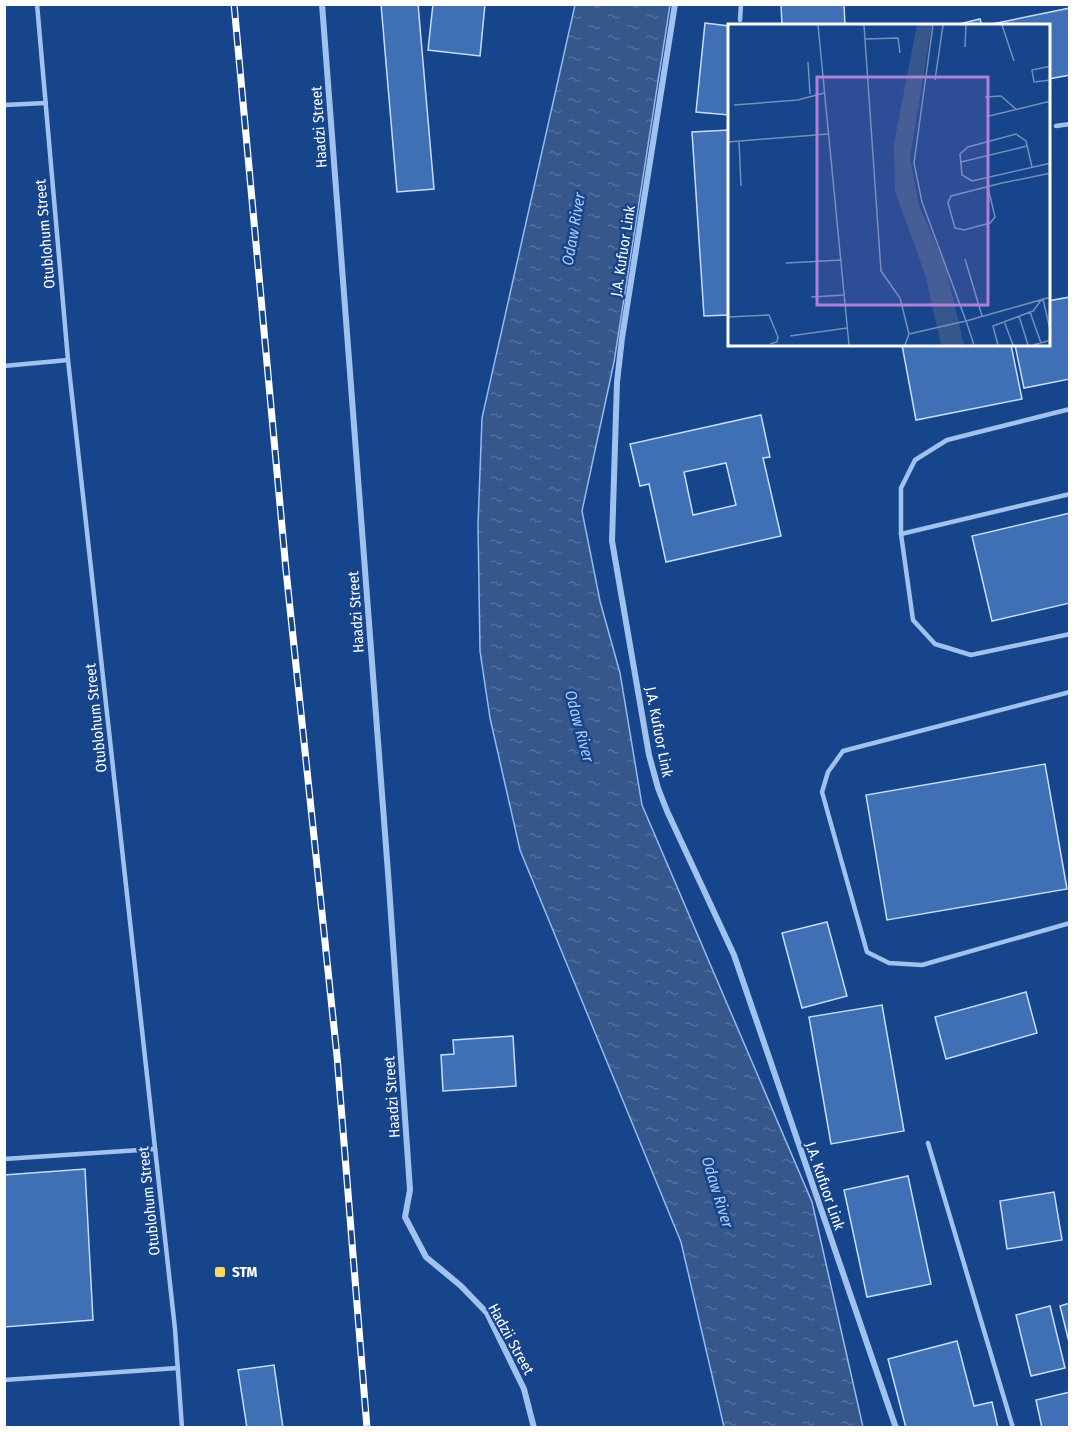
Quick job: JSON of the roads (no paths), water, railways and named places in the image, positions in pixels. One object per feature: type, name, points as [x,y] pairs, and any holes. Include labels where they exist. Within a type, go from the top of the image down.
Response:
[{"type":"street","name":"Haadzi Street","points":[[322,4],[410,1190],[405,1217]]},
{"type":"street","name":"J.A. Kufuor Link","points":[[675,4],[622,338],[617,381],[612,541],[650,755],[658,788],[734,955],[896,1428]]},
{"type":"street","name":"Hadzii Street","points":[[405,1217],[426,1257],[461,1286],[487,1313],[524,1389],[534,1428]]},
{"type":"lane","name":"Otublohum Street","points":[[37,4],[68,360],[155,1149],[182,1428]]},
{"type":"lane","points":[[740,20],[741,4]]},
{"type":"lane","points":[[4,105],[46,103]]},
{"type":"lane","points":[[1056,126],[1070,124]]},
{"type":"lane","points":[[4,366],[68,360]]},
{"type":"lane","points":[[1070,409],[947,440],[915,460],[901,488],[901,534],[913,620],[934,644],[971,655],[1070,634]]},
{"type":"lane","points":[[901,534],[1070,494]]},
{"type":"lane","points":[[1070,692],[843,751],[828,772],[822,792],[867,952],[889,963],[922,965],[1070,923]]},
{"type":"lane","points":[[928,1143],[1013,1428]]},
{"type":"lane","points":[[4,1159],[155,1149]]},
{"type":"lane","points":[[4,1380],[178,1368]]},
{"type":"water","name":"Odaw River","points":[[575,5],[670,5],[614,362],[582,511],[600,601],[620,673],[642,805],[812,1202],[863,1427],[724,1427],[681,1242],[520,850],[490,718],[480,651],[478,525],[482,418]]},
{"type":"railway","points":[[234,4],[286,570],[337,1056],[367,1428]]},
{"type":"place","name":"STM","points":[[220,1272]]}]
